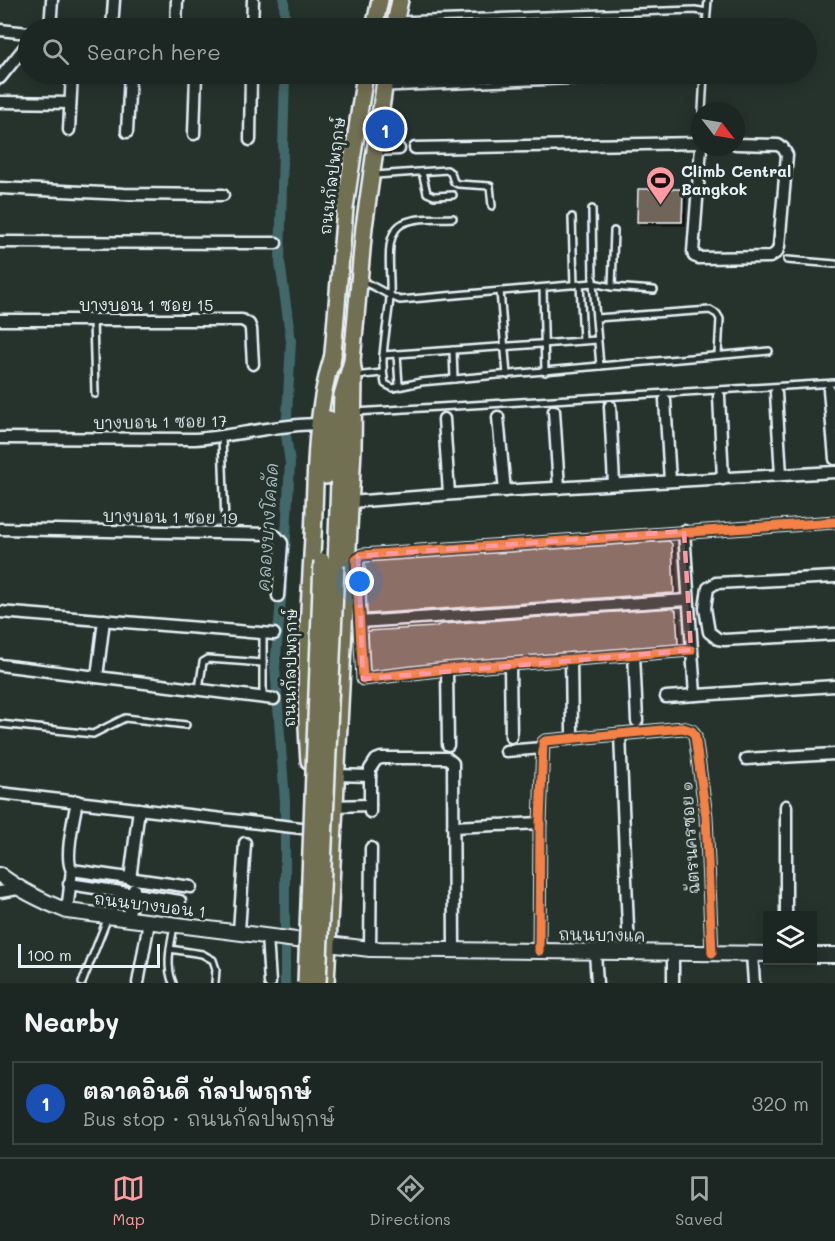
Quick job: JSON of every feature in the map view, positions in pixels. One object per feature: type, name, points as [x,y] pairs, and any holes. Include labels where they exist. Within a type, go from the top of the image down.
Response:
[{"type":"main road","points":[[376,18],[380,0]]},
{"type":"main road","points":[[396,18],[400,0]]},
{"type":"main road","name":"ถนนกัลปพฤกษ์","points":[[318,983],[333,356],[345,208],[364,84]]},
{"type":"main road","name":"ถนนกัลปพฤกษ์","points":[[326,983],[333,806],[350,502],[354,412],[353,368],[358,281],[384,84]]},
{"type":"main road","name":"ถนนกัลปพฤกษ์","points":[[305,983],[285,938],[311,785],[306,710],[306,658],[317,439],[326,377],[333,356]]},
{"type":"main road","name":"ถนนกัลปพฤกษ์","points":[[305,983],[329,563],[342,395],[353,368]]},
{"type":"main road","points":[[306,710],[318,718],[332,717],[339,711]]},
{"type":"main road","name":"ถนนบางบอน 1","points":[[0,875],[18,889],[40,901],[67,910],[174,926],[239,931],[285,938]]},
{"type":"main road","points":[[285,938],[328,944]]},
{"type":"main road","name":"ถนนบางแค","points":[[328,944],[370,949],[763,954]]},
{"type":"main road","points":[[817,955],[835,955]]},
{"type":"street","points":[[51,18],[52,0]]},
{"type":"street","points":[[113,18],[114,0]]},
{"type":"street","points":[[176,18],[177,0]]},
{"type":"street","points":[[252,18],[253,0]]},
{"type":"street","points":[[0,30],[18,32]]},
{"type":"street","points":[[0,76],[18,55]]},
{"type":"street","points":[[69,130],[71,84]]},
{"type":"street","points":[[128,132],[130,84]]},
{"type":"street","points":[[194,134],[196,84]]},
{"type":"street","points":[[250,140],[251,84]]},
{"type":"street","points":[[0,102],[70,103]]},
{"type":"street","points":[[699,156],[694,256],[699,258],[771,257],[777,252],[779,246],[786,152],[782,147],[775,145],[745,144]]},
{"type":"street","points":[[415,148],[691,145]]},
{"type":"street","points":[[374,150],[399,149]]},
{"type":"street","points":[[0,188],[124,194],[223,195]]},
{"type":"street","points":[[0,242],[276,243]]},
{"type":"street","name":"บางบอน 1 ซอย 15","points":[[0,320],[242,320],[249,324],[251,329],[253,364]]},
{"type":"street","points":[[832,387],[835,459]]},
{"type":"street","points":[[776,393],[782,475]]},
{"type":"street","points":[[719,396],[723,479]]},
{"type":"street","points":[[664,400],[670,482]]},
{"type":"street","points":[[610,406],[614,484]]},
{"type":"street","points":[[554,411],[559,488]]},
{"type":"street","points":[[498,417],[504,490]]},
{"type":"street","points":[[444,419],[448,494]]},
{"type":"street","name":"บางบอน 1 ซอย 17","points":[[0,438],[195,439],[222,437],[283,425],[320,424]]},
{"type":"street","points":[[350,502],[504,490],[835,472]]},
{"type":"street","points":[[691,650],[510,666],[447,669],[363,679],[355,563],[358,556],[362,555],[835,522]]},
{"type":"street","name":"บางบอน 1 ซอย 19","points":[[0,529],[270,534],[276,536],[282,543],[278,596]]},
{"type":"street","points":[[684,531],[695,695]]},
{"type":"street","points":[[835,577],[716,583],[708,588],[705,613],[709,632],[724,640],[835,634]]},
{"type":"street","points":[[359,622],[688,610],[705,613]]},
{"type":"street","points":[[0,612],[269,634]]},
{"type":"street","points":[[97,677],[104,621]]},
{"type":"street","points":[[634,654],[638,721]]},
{"type":"street","points":[[571,659],[572,730]]},
{"type":"street","points":[[0,665],[268,698]]},
{"type":"street","points":[[510,666],[511,737]]},
{"type":"street","points":[[447,669],[448,745]]},
{"type":"street","points":[[666,696],[835,686]]},
{"type":"street","name":"ฉัตรนครซอย ๑","points":[[620,735],[683,728],[692,731],[705,807],[712,953]]},
{"type":"street","points":[[539,951],[542,748],[545,741],[620,735],[629,952]]},
{"type":"street","points":[[506,751],[542,748]]},
{"type":"street","points":[[746,759],[835,754]]},
{"type":"street","points":[[333,806],[370,809],[370,776],[373,763],[381,758],[447,758],[452,760],[454,950]]},
{"type":"street","points":[[335,776],[370,776]]},
{"type":"street","points":[[0,793],[304,828]]},
{"type":"street","points":[[67,910],[72,870],[69,865],[70,848],[77,801]]},
{"type":"street","points":[[786,806],[786,911]]},
{"type":"street","points":[[128,919],[134,894],[133,880],[139,809]]},
{"type":"street","points":[[453,826],[540,823]]},
{"type":"street","points":[[239,931],[245,843]]},
{"type":"street","points":[[370,949],[371,848]]},
{"type":"street","points":[[72,870],[191,887]]},
{"type":"street","points":[[69,884],[180,901]]},
{"type":"street","points":[[0,892],[18,889]]},
{"type":"street","points":[[138,983],[148,922]]},
{"type":"street","points":[[270,983],[285,938]]},
{"type":"street","points":[[595,952],[597,983]]},
{"type":"street","points":[[673,953],[673,983]]},
{"type":"street","points":[[752,954],[754,983]]},
{"type":"lane","points":[[707,18],[708,0]]},
{"type":"lane","points":[[563,18],[707,12]]},
{"type":"lane","points":[[702,102],[703,84]]},
{"type":"lane","points":[[370,176],[447,170],[451,173],[454,182],[458,184],[490,186],[492,206]]},
{"type":"lane","points":[[423,172],[427,193],[434,196],[453,195]]},
{"type":"lane","points":[[592,209],[593,283],[600,366]]},
{"type":"lane","points":[[572,217],[583,340]]},
{"type":"lane","points":[[453,218],[413,221],[399,225],[393,233],[390,248],[390,296],[382,374],[384,384],[388,387],[769,351]]},
{"type":"lane","points":[[612,287],[614,231]]},
{"type":"lane","points":[[787,260],[835,264]]},
{"type":"lane","points":[[358,281],[376,286],[400,300],[593,283],[612,287],[654,290]]},
{"type":"lane","points":[[543,288],[546,372]]},
{"type":"lane","points":[[500,291],[507,375]]},
{"type":"lane","points":[[596,318],[710,310],[720,319],[718,355]]},
{"type":"lane","points":[[93,320],[95,394]]},
{"type":"lane","points":[[383,355],[597,340]]},
{"type":"lane","points":[[453,350],[454,379]]},
{"type":"lane","points":[[397,354],[399,386]]},
{"type":"lane","points":[[353,368],[382,374]]},
{"type":"lane","points":[[354,412],[832,387]]},
{"type":"lane","points":[[222,437],[225,525]]},
{"type":"lane","points":[[268,698],[263,663],[269,634]]},
{"type":"lane","points":[[198,690],[203,662],[208,659],[263,663]]},
{"type":"lane","points":[[0,724],[93,734],[124,718],[186,725]]},
{"type":"lane","points":[[82,983],[108,917]]},
{"type":"lane","points":[[173,983],[169,975],[174,926]]},
{"type":"lane","points":[[170,950],[202,954],[213,960],[216,964],[215,983]]},
{"type":"highlighted area","points":[[684,531],[691,650],[363,679],[358,556]]},
{"type":"building","name":"Climb Central Bangkok","points":[[638,189],[683,189],[682,222],[637,222]]},
{"type":"building","points":[[669,541],[672,544],[673,593],[367,614],[365,562]]},
{"type":"building","points":[[673,608],[676,611],[678,644],[446,662],[370,671],[368,631]]},
{"type":"waterway","name":"คลองบางโคลัด","points":[[284,0],[285,18]]},
{"type":"waterway","name":"คลองบางโคลัด","points":[[285,84],[280,262],[291,341],[286,435],[290,463],[285,552]]},
{"type":"waterway","name":"คลองบางโคลัด","points":[[282,588],[275,667],[285,801],[285,983]]},
{"type":"cycle path","points":[[691,650],[447,669],[363,679],[356,560],[362,555],[835,522]]},
{"type":"cycle path","points":[[539,951],[543,743],[683,728],[692,731],[695,736],[706,816],[712,953]]},
{"type":"place","name":"ตลาดอินดี กัลปพฤกษ์","points":[[385,129]]},
{"type":"place","name":"Climb Central Bangkok","points":[[660,206]]}]
